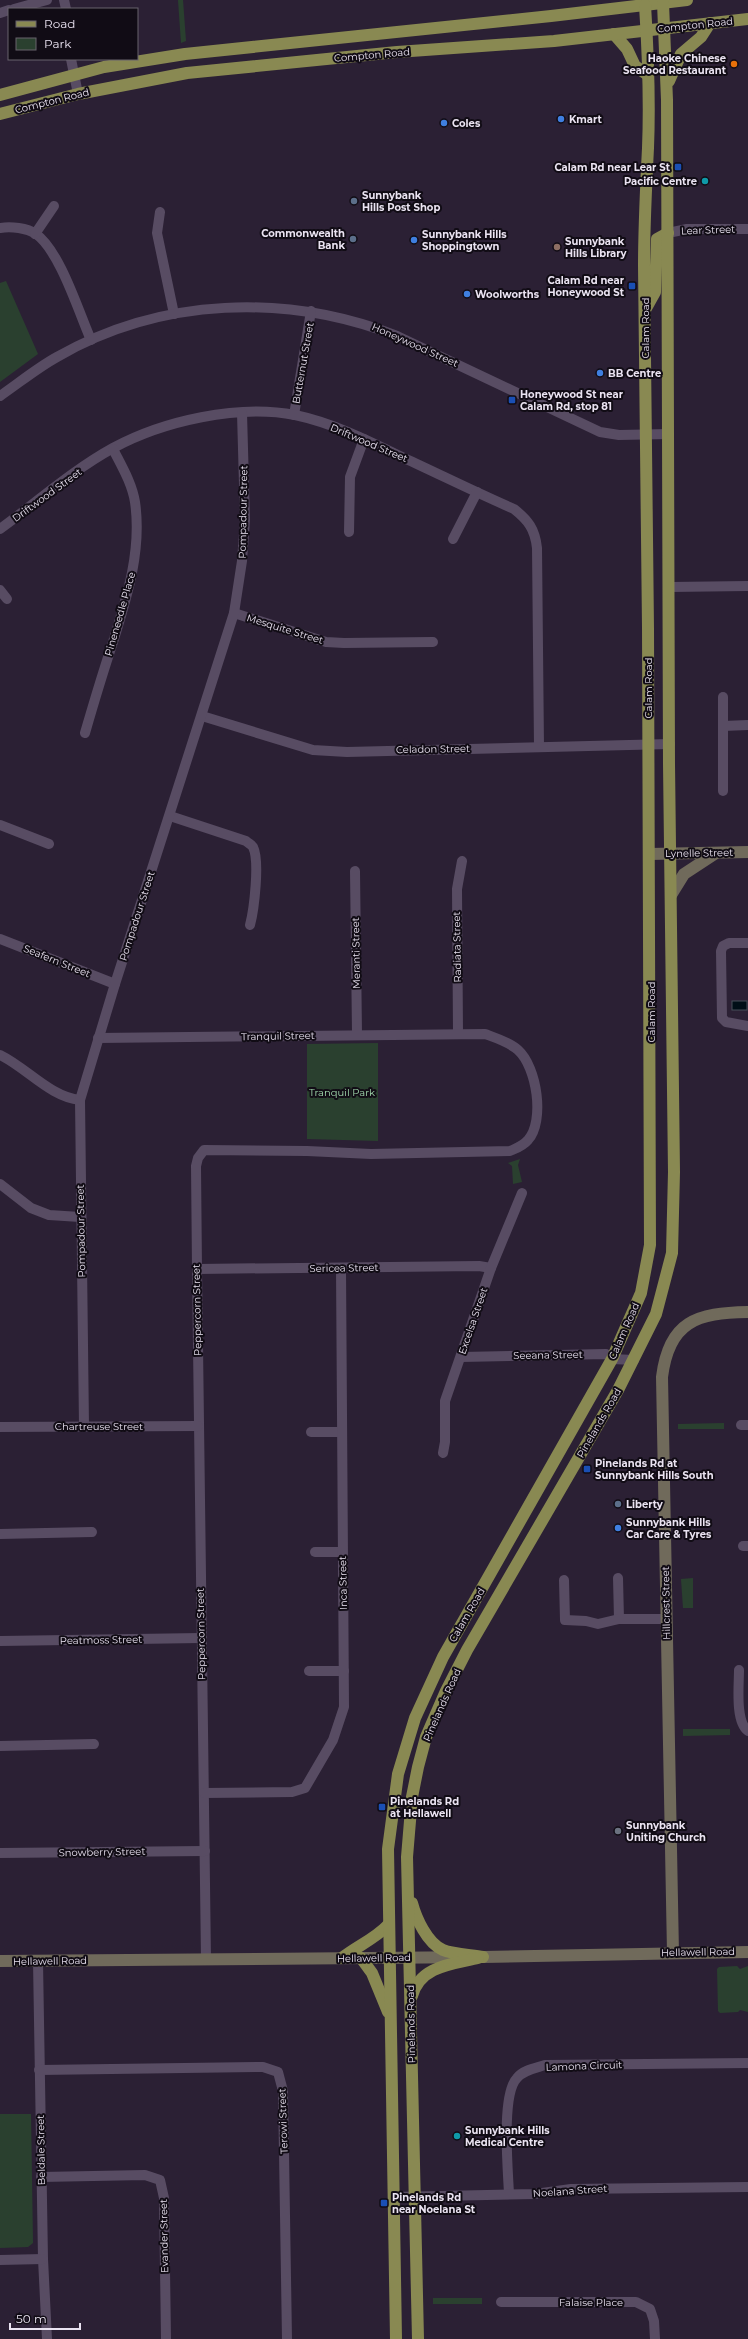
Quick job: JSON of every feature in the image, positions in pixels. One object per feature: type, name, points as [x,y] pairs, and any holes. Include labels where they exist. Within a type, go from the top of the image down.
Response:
[{"type":"main road","name":"Compton Road","points":[[0,94],[136,61],[198,52],[551,16],[687,0]]},
{"type":"main road","name":"Calam Road","points":[[663,3],[666,28],[667,83],[670,854],[674,1172]]},
{"type":"main road","name":"Calam Road","points":[[390,1958],[388,1925],[390,1826],[398,1774],[415,1718],[443,1657],[612,1358],[641,1293],[649,1258],[652,1230],[644,220],[648,147],[648,75],[645,5]]},
{"type":"main road","name":"Compton Road","points":[[0,114],[78,94],[186,73],[372,54],[547,41],[748,19]]},
{"type":"main road","points":[[667,83],[681,54],[701,37],[710,23]]},
{"type":"main road","points":[[614,34],[627,49],[635,66],[648,75]]},
{"type":"main road","points":[[645,311],[655,292],[656,239],[668,233]]},
{"type":"main road","name":"Pinelands Road","points":[[418,2339],[407,1857],[412,1797],[418,1767],[426,1737],[436,1713],[467,1650],[618,1390],[656,1314],[670,1264],[674,1222],[674,1172]]},
{"type":"main road","points":[[408,1887],[418,1921],[435,1945],[443,1950],[483,1957]]},
{"type":"main road","points":[[342,1958],[355,1948],[379,1935],[388,1925]]},
{"type":"main road","points":[[411,2004],[416,1983],[424,1976],[442,1966],[483,1957]]},
{"type":"main road","points":[[361,1958],[376,1980],[391,2021]]},
{"type":"main road","name":"Pinelands Road","points":[[390,1958],[396,2339]]},
{"type":"street","points":[[18,8],[47,0]]},
{"type":"street","points":[[70,60],[78,94]]},
{"type":"street","points":[[36,234],[54,206]]},
{"type":"street","points":[[160,212],[157,234],[174,314]]},
{"type":"street","points":[[0,228],[20,228],[36,234],[55,258],[91,340]]},
{"type":"street","name":"Lear Street","points":[[668,233],[687,229],[748,229]]},
{"type":"street","name":"Honeywood Street","points":[[0,396],[57,357],[91,340],[132,325],[174,314],[250,306],[312,312],[355,320],[397,336],[600,432],[645,435],[669,434]]},
{"type":"street","name":"Butternut Street","points":[[294,415],[312,312]]},
{"type":"street","name":"Driftwood Street","points":[[0,529],[113,449],[146,433],[176,423],[207,416],[242,413],[294,415],[364,439],[514,509],[527,520],[536,534],[538,747]]},
{"type":"street","name":"Pompadour Street","points":[[84,1426],[80,1217],[80,1100],[114,984],[170,816],[234,613],[242,561],[245,520],[242,413]]},
{"type":"street","points":[[349,532],[350,477],[364,439]]},
{"type":"street","name":"Pineneedle Place","points":[[85,733],[129,591],[135,557],[137,525],[135,501],[128,479],[113,449]]},
{"type":"street","points":[[453,539],[477,492]]},
{"type":"street","points":[[670,587],[748,586]]},
{"type":"street","points":[[0,590],[7,599]]},
{"type":"street","name":"Mesquite Street","points":[[234,613],[326,642],[434,642]]},
{"type":"street","points":[[723,697],[723,791]]},
{"type":"street","name":"Celadon Street","points":[[202,716],[313,750],[347,752],[670,744]]},
{"type":"street","points":[[723,726],[748,725]]},
{"type":"street","points":[[170,816],[246,841],[253,846],[255,858],[254,909],[250,925]]},
{"type":"street","points":[[0,825],[49,844]]},
{"type":"street","name":"Lynelle Street","points":[[650,854],[748,852]]},
{"type":"street","points":[[671,895],[684,874],[717,853]]},
{"type":"street","name":"Radiata Street","points":[[458,1033],[457,889],[462,861]]},
{"type":"street","name":"Meranti Street","points":[[355,871],[357,1034]]},
{"type":"street","name":"Seafern Street","points":[[0,939],[114,984]]},
{"type":"street","points":[[748,943],[729,943],[723,946],[721,1010],[722,1018],[726,1022],[748,1026]]},
{"type":"street","name":"Tranquil Street","points":[[98,1038],[458,1033]]},
{"type":"street","name":"Peppercorn Street","points":[[206,1960],[198,1426],[196,1166],[198,1158],[204,1150],[307,1151],[371,1154],[501,1152],[521,1147],[529,1139],[536,1119],[536,1091],[528,1063],[518,1050],[504,1042],[485,1034],[458,1033]]},
{"type":"street","points":[[0,1056],[13,1061],[66,1099],[80,1100]]},
{"type":"street","points":[[0,1184],[31,1208],[49,1215],[80,1217]]},
{"type":"street","name":"Excelsa Street","points":[[443,1452],[445,1442],[445,1401],[492,1268],[522,1193]]},
{"type":"street","name":"Sericea Street","points":[[197,1269],[479,1266],[492,1268]]},
{"type":"street","name":"Inca Street","points":[[204,1793],[292,1792],[305,1788],[333,1740],[344,1708],[341,1268]]},
{"type":"street","name":"Hillcrest Street","points":[[673,1953],[662,1378],[664,1361],[678,1332],[689,1322],[717,1313],[748,1312]]},
{"type":"street","name":"Seeana Street","points":[[461,1357],[606,1354],[612,1358],[634,1360]]},
{"type":"street","name":"Chartreuse Street","points":[[0,1427],[198,1426]]},
{"type":"street","points":[[311,1432],[342,1432]]},
{"type":"street","points":[[0,1534],[92,1532]]},
{"type":"street","points":[[315,1552],[342,1552]]},
{"type":"street","points":[[618,1578],[619,1619]]},
{"type":"street","points":[[564,1580],[565,1620],[586,1621],[598,1624],[619,1619],[666,1619]]},
{"type":"street","name":"Peatmoss Street","points":[[0,1641],[201,1638]]},
{"type":"street","points":[[739,1670],[740,1716],[743,1726],[748,1731]]},
{"type":"street","points":[[309,1671],[344,1671]]},
{"type":"street","points":[[0,1746],[94,1744]]},
{"type":"street","name":"Snowberry Street","points":[[0,1853],[205,1851]]},
{"type":"street","name":"Hellawell Road","points":[[0,1961],[410,1958],[748,1952]]},
{"type":"street","name":"Beldale Street","points":[[38,1961],[41,2177],[46,2339]]},
{"type":"street","name":"Lamona Circuit","points":[[509,2194],[507,2099],[517,2077],[545,2065],[748,2063]]},
{"type":"street","name":"Terowi Street","points":[[40,2070],[263,2067],[278,2072],[283,2091],[287,2339]]},
{"type":"street","name":"Evander Street","points":[[41,2177],[145,2175],[160,2180],[164,2198],[166,2339]]},
{"type":"street","name":"Noelana Street","points":[[393,2197],[509,2194],[571,2189],[748,2187]]},
{"type":"street","points":[[0,2260],[43,2259]]},
{"type":"street","name":"Falaise Place","points":[[500,2302],[636,2302],[650,2309],[654,2321],[655,2339]]},
{"type":"green space","points":[[178,0],[183,0],[186,41],[181,43]]},
{"type":"green space","points":[[6,281],[38,354],[0,382],[0,283]]},
{"type":"green space","name":"Tranquil Park","points":[[378,1043],[378,1141],[307,1139],[307,1044]]},
{"type":"green space","points":[[520,1159],[518,1165],[522,1182],[513,1184],[512,1166],[508,1163]]},
{"type":"green space","points":[[724,1423],[724,1429],[678,1429],[678,1424]]},
{"type":"green space","points":[[693,1578],[693,1608],[683,1608],[681,1579]]},
{"type":"green space","points":[[683,1729],[730,1729],[730,1735],[683,1736]]},
{"type":"green space","points":[[737,1966],[740,1969],[748,1966],[748,2012],[740,2010],[738,2012],[720,2013],[718,2011],[717,1969],[719,1967]]},
{"type":"green space","points":[[0,2114],[31,2114],[33,2243],[28,2247],[0,2248]]},
{"type":"green space","points":[[433,2298],[482,2298],[482,2304],[433,2304]]},
{"type":"shaded area","points":[[732,1001],[747,1001],[747,1010],[732,1010]]},
{"type":"shaded area","points":[[688,1530],[695,1530],[691,1541],[685,1536]]},
{"type":"place","name":"Haoke Chinese Seafood Restaurant","points":[[734,64]]},
{"type":"place","name":"Kmart","points":[[561,119]]},
{"type":"place","name":"Coles","points":[[444,123]]},
{"type":"place","name":"Calam Rd near Lear St","points":[[678,167]]},
{"type":"place","name":"Pacific Centre","points":[[705,181]]},
{"type":"place","name":"Sunnybank Hills Post Shop","points":[[354,201]]},
{"type":"place","name":"Commonwealth Bank","points":[[353,239]]},
{"type":"place","name":"Sunnybank Hills Shoppingtown","points":[[414,240]]},
{"type":"place","name":"Sunnybank Hills Library","points":[[557,247]]},
{"type":"place","name":"Calam Rd near Honeywood St","points":[[632,286]]},
{"type":"place","name":"Woolworths","points":[[467,294]]},
{"type":"place","name":"BB Centre","points":[[600,373]]},
{"type":"place","name":"Honeywood St near Calam Rd, stop 81","points":[[512,400]]},
{"type":"place","name":"Pinelands Rd at Sunnybank Hills South","points":[[587,1469]]},
{"type":"place","name":"Liberty","points":[[618,1504]]},
{"type":"place","name":"Sunnybank Hills Car Care & Tyres","points":[[618,1528]]},
{"type":"place","name":"Pinelands Rd at Hellawell","points":[[382,1807]]},
{"type":"place","name":"Sunnybank Uniting Church","points":[[618,1831]]},
{"type":"place","name":"Sunnybank Hills Medical Centre","points":[[457,2136]]},
{"type":"place","name":"Pinelands Rd near Noelana St","points":[[384,2203]]}]
